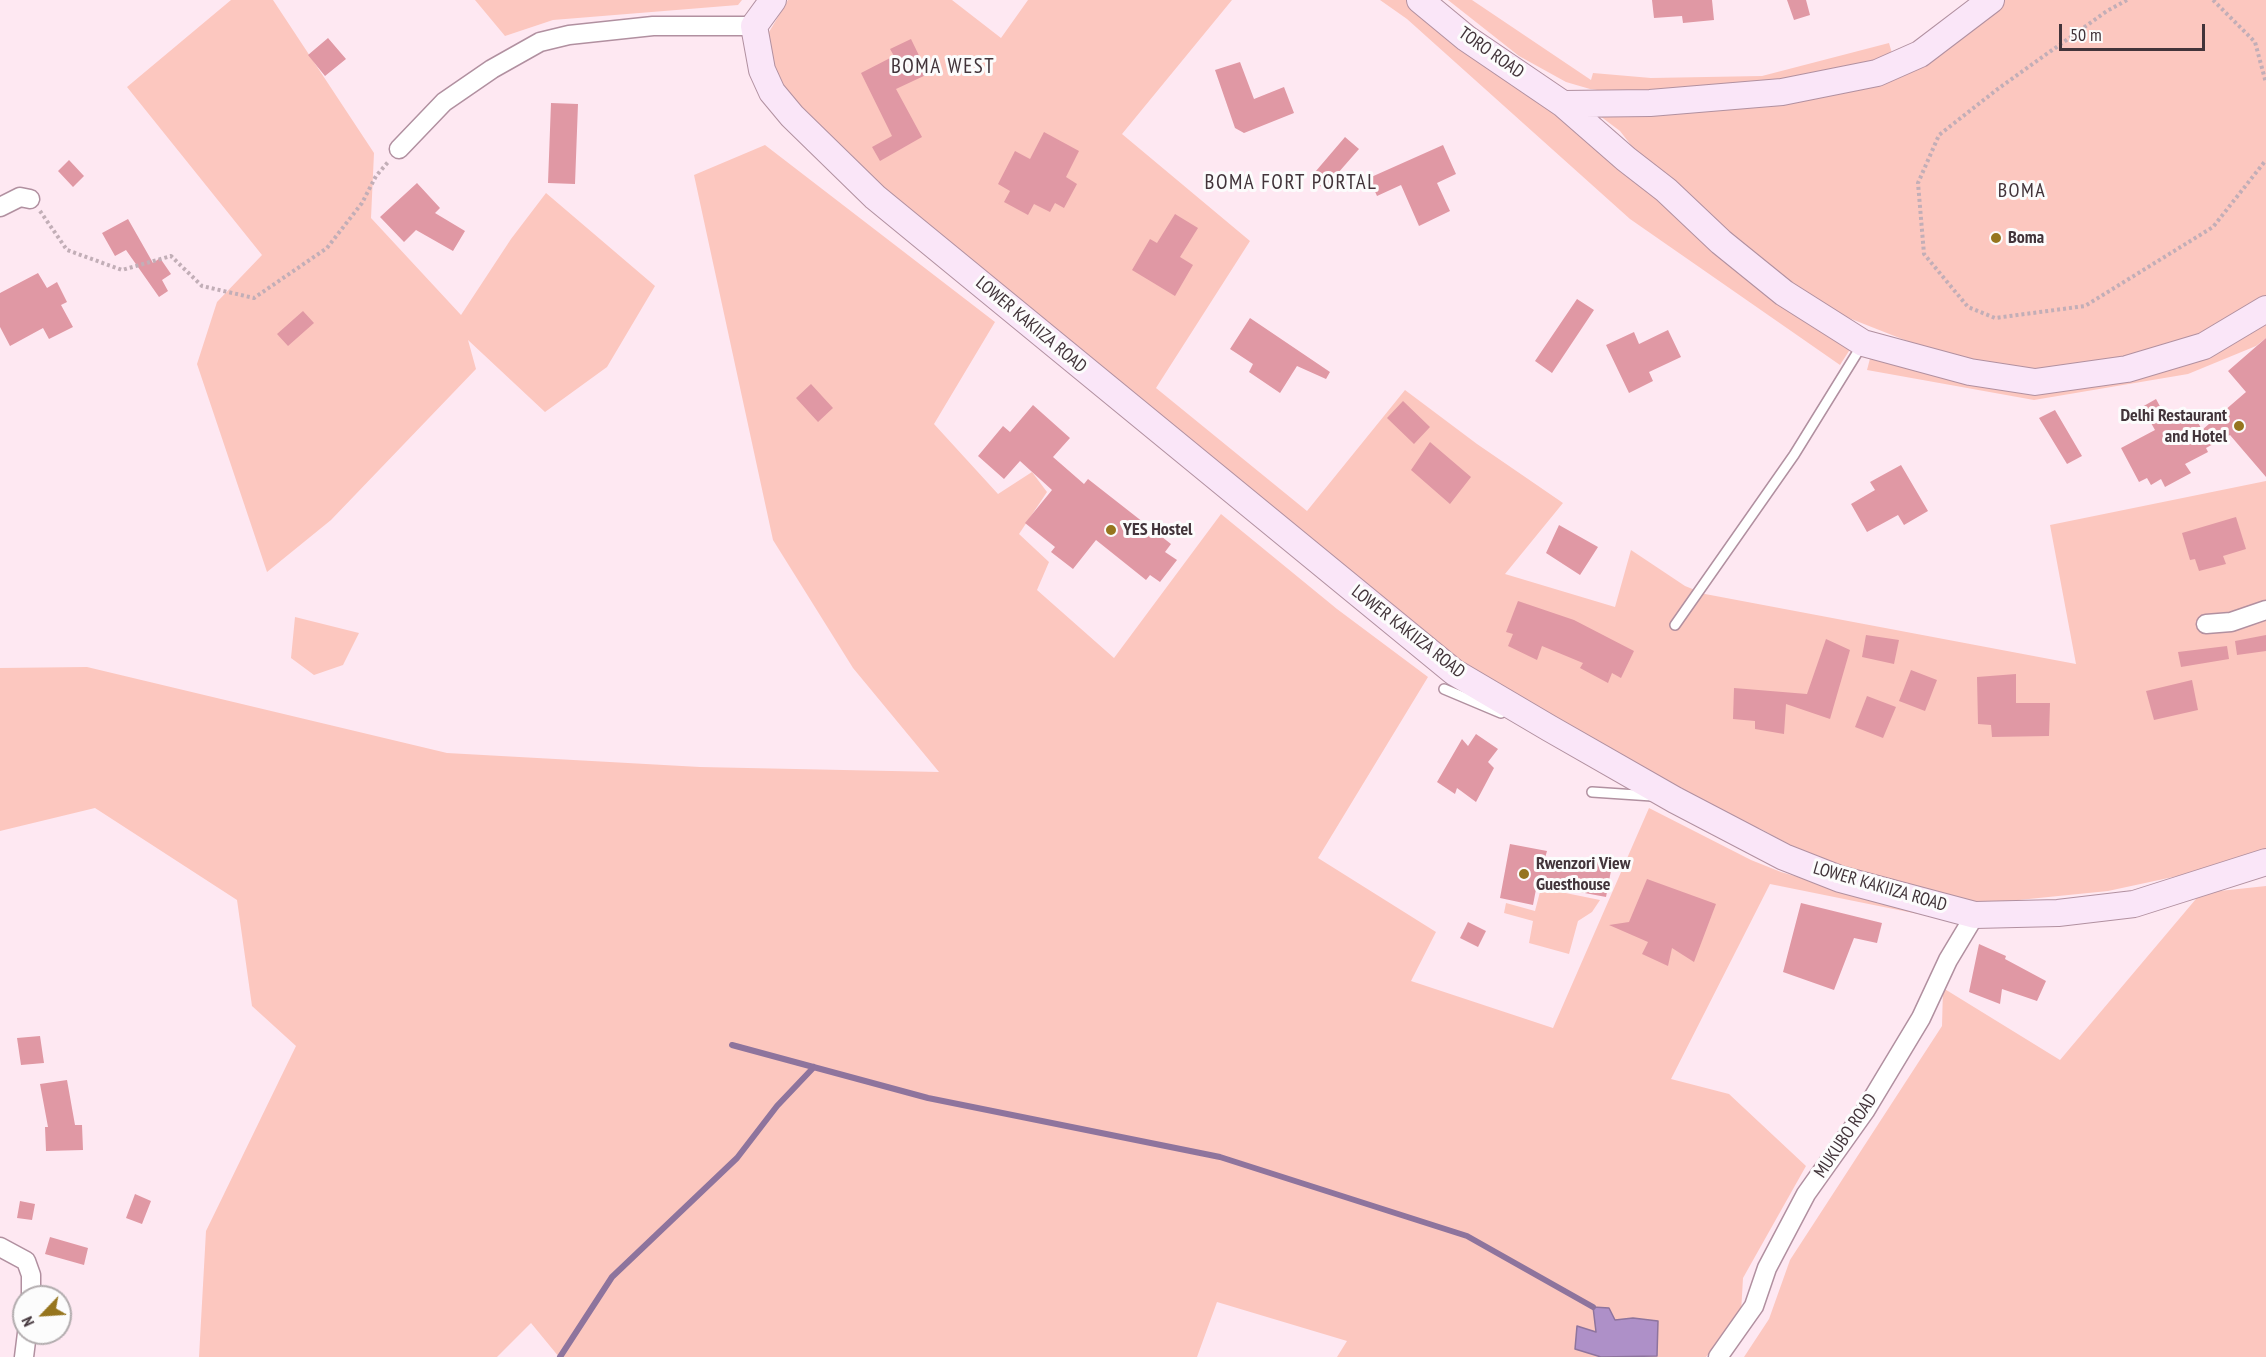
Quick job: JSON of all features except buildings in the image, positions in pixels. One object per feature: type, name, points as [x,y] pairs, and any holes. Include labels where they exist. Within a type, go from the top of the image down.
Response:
[{"type":"main road","points":[[754,26],[774,0]]},
{"type":"main road","name":"TORO ROAD","points":[[1420,0],[1466,38],[1563,104],[1626,159],[1666,190],[1721,242],[1785,293],[1863,343],[1970,372],[2035,382],[2127,369],[2204,346],[2266,309]]},
{"type":"main road","points":[[1563,104],[1650,103],[1782,92],[1877,73],[1920,54],[1991,0]]},
{"type":"main road","name":"LOWER KAKIIZA ROAD","points":[[754,26],[756,50],[771,92],[792,116],[875,197],[1454,672],[1675,800],[1784,857],[1840,879],[1975,915],[2058,913],[2134,904],[2266,862]]},
{"type":"street","points":[[399,149],[444,102],[492,69],[540,42],[569,35],[653,26],[754,26]]},
{"type":"street","points":[[0,207],[20,197],[30,199]]},
{"type":"street","points":[[2206,624],[2231,622],[2266,610]]},
{"type":"street","name":"MUKUBO ROAD","points":[[1718,1357],[1754,1306],[1767,1268],[1806,1194],[1865,1112],[1920,1018],[1948,960],[1975,915]]},
{"type":"street","points":[[0,1247],[26,1261],[31,1275],[31,1285]]},
{"type":"lane","points":[[1675,625],[1794,455],[1863,343]]},
{"type":"lane","points":[[1444,689],[1500,713],[1549,728]]},
{"type":"lane","points":[[1592,792],[1675,800]]},
{"type":"path","points":[[2127,0],[2107,11],[2008,82],[1939,135],[1918,183],[1924,254],[1968,307],[1995,318],[2085,306],[2213,227],[2266,160]]},
{"type":"path","points":[[2213,0],[2255,42],[2266,82]]},
{"type":"path","points":[[30,199],[67,250],[122,270],[171,256],[202,286],[254,298],[327,248],[362,203],[376,176],[399,149]]},
{"type":"shaded area","points":[[231,0],[273,0],[374,153],[371,218],[461,315],[511,239],[546,193],[655,286],[607,367],[545,412],[468,340],[476,369],[331,520],[267,572],[197,364],[217,302],[262,255],[127,87]]},
{"type":"shaded area","points":[[475,0],[742,0],[738,5],[553,20],[505,36]]},
{"type":"shaded area","points":[[788,0],[952,0],[1001,38],[1028,0],[1232,0],[1122,134],[1250,241],[1156,388],[1307,511],[1405,390],[1477,444],[1563,503],[1505,574],[1615,607],[1631,550],[1685,586],[1705,594],[2076,664],[2050,525],[2266,481],[2266,853],[2224,866],[2108,891],[1979,904],[1833,869],[1761,829],[1695,806],[1440,650],[882,195],[783,91],[769,66],[769,32]]},
{"type":"shaded area","points":[[1380,0],[1418,0],[1856,340],[1840,365],[1630,219],[1407,19]]},
{"type":"shaded area","points":[[1448,0],[1472,0],[1591,80],[1593,73],[1651,78],[1762,76],[1889,43],[1894,60],[1876,67],[1652,97],[1590,89],[1566,82],[1519,56]]},
{"type":"shaded area","name":"Boma","points":[[1990,0],[2266,0],[2266,306],[2197,344],[2036,373],[1973,367],[1793,296],[1659,181],[1620,131],[1584,104],[1877,73]]},
{"type":"shaded area","points":[[765,145],[995,322],[934,424],[998,494],[1032,472],[1047,492],[1019,534],[1049,562],[1037,590],[1114,658],[1221,514],[1337,609],[1428,677],[1318,858],[1436,932],[1411,981],[1553,1028],[1649,808],[1751,860],[1781,872],[1938,918],[1770,884],[1671,1079],[1729,1094],[1806,1166],[1743,1278],[1741,1313],[1706,1357],[1337,1357],[1347,1341],[1217,1302],[1197,1357],[559,1357],[531,1323],[497,1357],[199,1357],[206,1231],[296,1046],[252,1006],[237,900],[95,808],[0,831],[0,668],[87,667],[447,753],[700,767],[939,772],[853,668],[773,540],[694,175]]},
{"type":"shaded area","points":[[2266,321],[2266,338],[2256,346],[2188,374],[2034,400],[1867,370],[1872,351],[2029,384]]},
{"type":"shaded area","points":[[295,617],[359,633],[343,665],[314,675],[291,658]]},
{"type":"shaded area","points":[[2266,886],[2266,1357],[1744,1357],[1769,1319],[1790,1260],[1942,1026],[1943,988],[2060,1060],[2201,893]]},
{"type":"shaded area","points":[[1541,888],[1600,900],[1592,912],[1578,921],[1569,954],[1529,943],[1533,921],[1504,913],[1506,903],[1535,911]]},
{"type":"shaded area","points":[[1593,1307],[1609,1308],[1615,1320],[1633,1318],[1658,1321],[1657,1356],[1601,1357],[1575,1349],[1577,1326],[1596,1332]]},
{"type":"waterway","points":[[732,1045],[928,1098],[1220,1157],[1467,1236],[1593,1307]]},
{"type":"waterway","points":[[560,1357],[612,1277],[737,1158],[777,1106],[814,1067]]},
{"type":"place","name":"Boma","points":[[1996,238]]},
{"type":"place","name":"Delhi Restaurant and Hotel","points":[[2239,426]]},
{"type":"place","name":"YES Hostel","points":[[1111,530]]},
{"type":"place","name":"Rwenzori View Guesthouse","points":[[1524,874]]},
{"type":"district","name":"BOMA WEST","points":[[943,67]]},
{"type":"district","name":"BOMA FORT PORTAL","points":[[1291,183]]},
{"type":"district","name":"BOMA","points":[[2022,191]]}]
